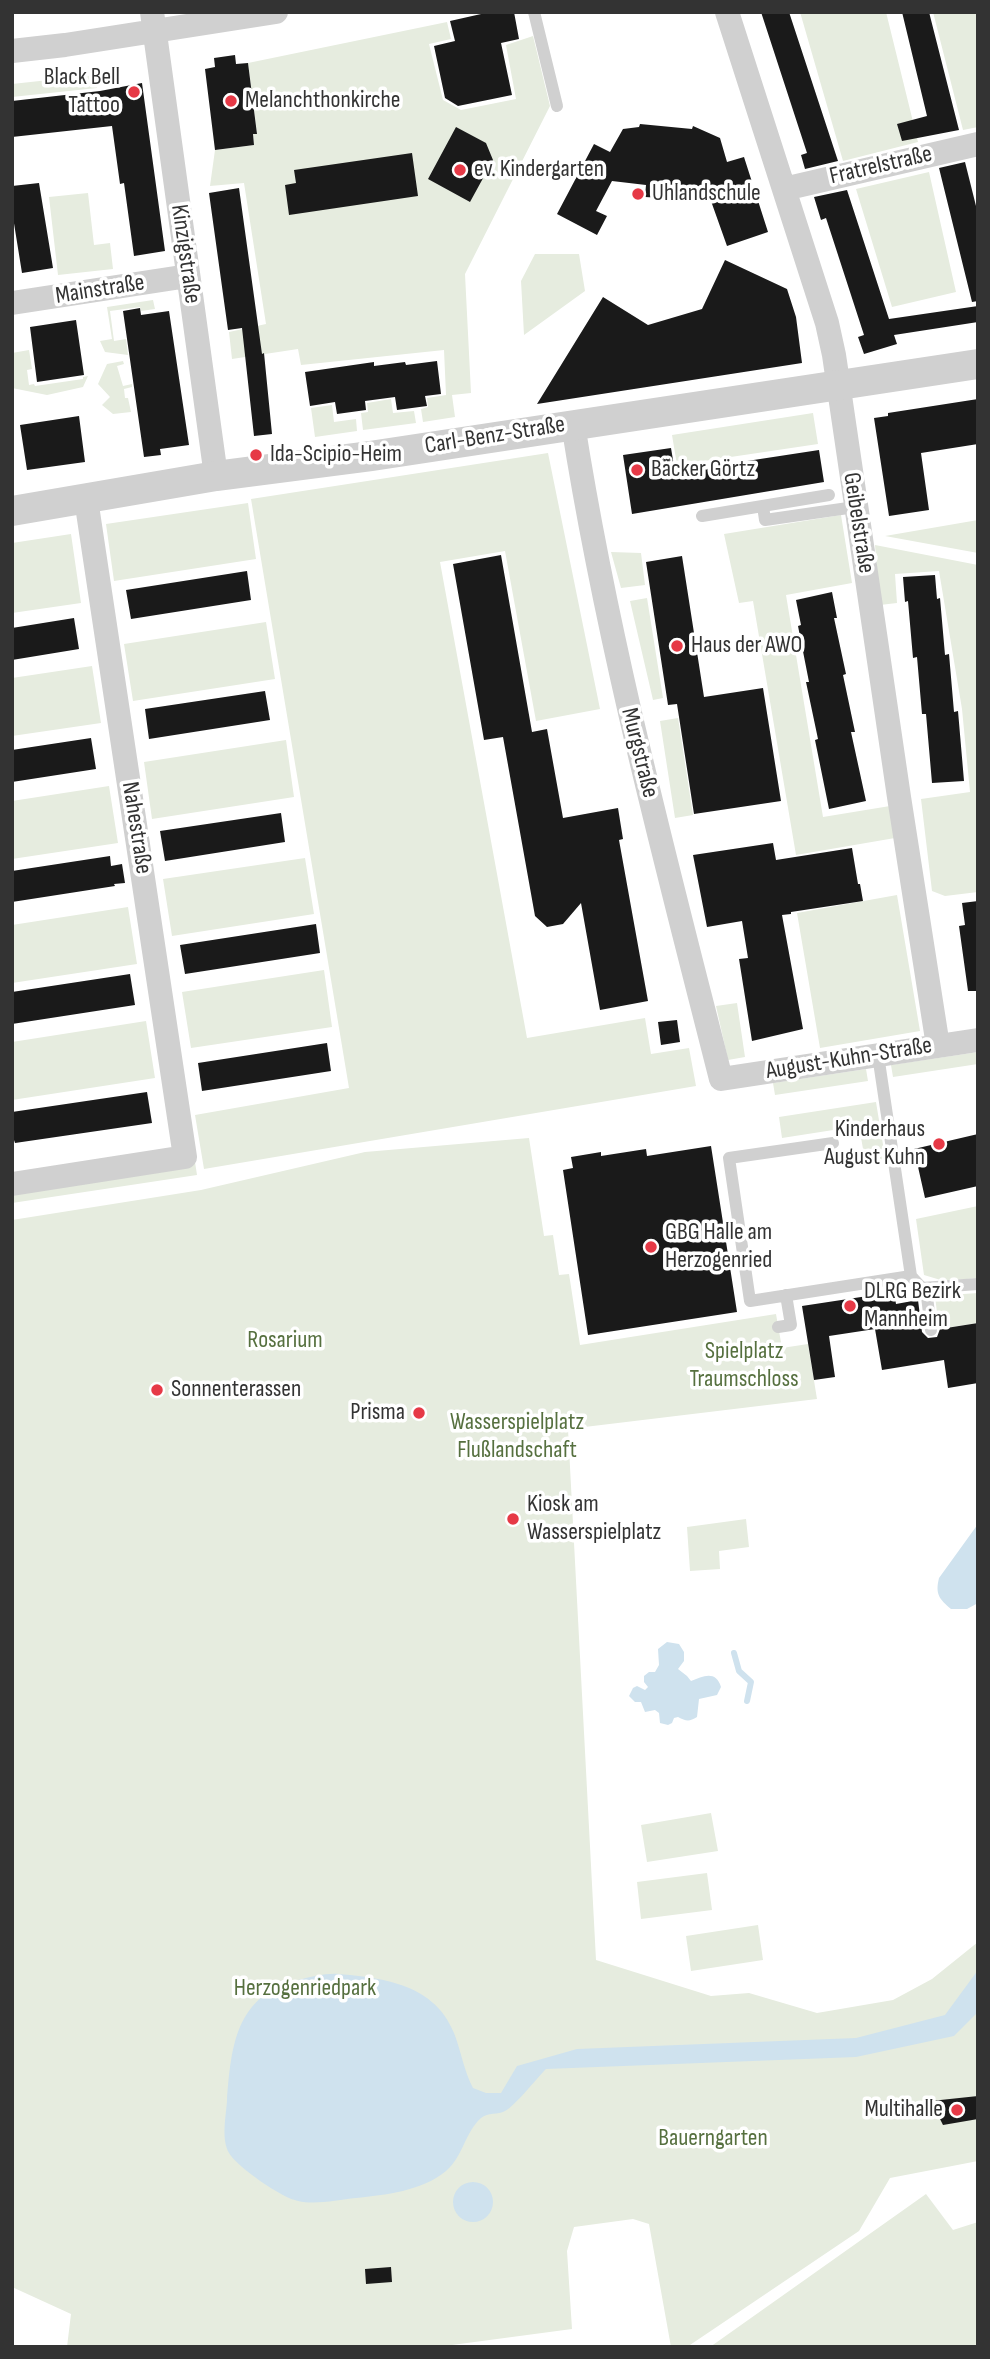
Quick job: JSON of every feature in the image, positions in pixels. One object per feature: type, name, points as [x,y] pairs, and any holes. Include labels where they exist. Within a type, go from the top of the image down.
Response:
[{"type":"street","points":[[12,51],[153,22],[276,12]]},
{"type":"street","name":"Geibelstraße","points":[[727,12],[827,323],[939,1046]]},
{"type":"street","name":"Kinzigstraße","points":[[153,22],[216,476]]},
{"type":"street","name":"Fratrelstraße","points":[[784,189],[978,144]]},
{"type":"street","name":"Mainstraße","points":[[12,303],[188,276]]},
{"type":"street","name":"Carl-Benz-Straße","points":[[12,511],[216,476],[371,456],[573,424],[836,375],[978,364]]},
{"type":"street","name":"Murgstraße","points":[[573,424],[587,511],[627,704],[721,1079]]},
{"type":"street","name":"Nahestraße","points":[[12,1184],[186,1157],[86,499]]},
{"type":"street","name":"August-Kuhn-Straße","points":[[721,1079],[978,1040]]},
{"type":"lane","points":[[534,12],[558,106]]},
{"type":"lane","points":[[702,516],[829,495]]},
{"type":"lane","points":[[763,506],[765,520],[855,507]]},
{"type":"lane","points":[[878,1055],[911,1276],[922,1288],[978,1284]]},
{"type":"lane","points":[[833,1143],[729,1158],[750,1301],[911,1276]]},
{"type":"lane","points":[[926,1287],[926,1317]]},
{"type":"lane","points":[[778,1327],[791,1325],[786,1295]]},
{"type":"green space","points":[[800,12],[886,12],[918,142],[843,161]]},
{"type":"green space","points":[[933,12],[978,12],[978,127],[963,130]]},
{"type":"green space","points":[[447,22],[451,39],[429,44],[443,100],[461,110],[516,99],[506,45],[533,36],[550,106],[465,274],[471,393],[452,395],[455,417],[423,422],[421,409],[428,407],[427,398],[446,395],[444,350],[301,365],[298,349],[232,359],[229,332],[266,324],[244,183],[210,186],[215,150],[254,145],[253,134],[257,133],[248,63]]},
{"type":"green space","points":[[95,75],[97,88],[12,97],[12,84]]},
{"type":"green space","points":[[929,172],[956,292],[892,307],[856,189]]},
{"type":"green space","points":[[88,193],[94,245],[110,243],[113,269],[58,275],[49,197]]},
{"type":"green space","points":[[535,254],[579,254],[585,291],[524,335],[521,281]]},
{"type":"green space","points":[[153,300],[155,309],[141,311],[140,307],[110,311],[114,341],[126,339],[128,355],[105,352],[100,341],[112,339],[107,307]]},
{"type":"green space","points":[[29,350],[32,369],[27,370],[29,385],[83,379],[88,376],[83,387],[47,395],[12,388],[12,353]]},
{"type":"green space","points":[[123,361],[124,364],[117,366],[123,386],[132,384],[132,387],[124,389],[131,412],[113,414],[102,405],[110,397],[98,384],[107,364]]},
{"type":"green space","points":[[391,399],[393,413],[414,411],[416,423],[363,430],[361,413],[368,412],[367,403]]},
{"type":"green space","points":[[332,405],[334,422],[356,419],[357,431],[315,437],[311,408]]},
{"type":"green space","points":[[813,413],[818,444],[677,465],[672,435]]},
{"type":"green space","points":[[548,453],[600,709],[536,721],[505,551],[440,562],[527,1038],[645,1018],[651,1054],[689,1048],[696,1086],[204,1169],[195,1115],[349,1088],[251,499]]},
{"type":"green space","points":[[248,503],[256,559],[114,581],[106,524]]},
{"type":"green space","points":[[841,515],[852,583],[786,595],[823,817],[890,806],[895,838],[796,855],[753,601],[739,603],[724,534]]},
{"type":"green space","points":[[978,520],[978,553],[885,536]]},
{"type":"green space","points":[[71,534],[81,603],[12,613],[12,543]]},
{"type":"green space","points":[[875,545],[978,565],[978,892],[945,896],[932,891],[921,799],[970,792],[962,709],[939,571],[895,574],[897,603],[880,605]]},
{"type":"green space","points":[[611,552],[641,553],[645,585],[621,588]]},
{"type":"green space","points":[[647,598],[663,698],[653,700],[630,601]]},
{"type":"green space","points":[[266,622],[275,679],[133,701],[124,644]]},
{"type":"green space","points":[[92,666],[101,723],[12,736],[12,678]]},
{"type":"green space","points":[[678,718],[693,815],[675,818],[660,721]]},
{"type":"green space","points":[[286,740],[294,797],[152,819],[144,762]]},
{"type":"green space","points":[[109,786],[118,843],[12,859],[12,801]]},
{"type":"green space","points":[[305,858],[314,914],[172,936],[163,879]]},
{"type":"green space","points":[[897,895],[920,1031],[820,1048],[797,913]]},
{"type":"green space","points":[[128,907],[137,964],[12,983],[12,925]]},
{"type":"green space","points":[[324,970],[332,1027],[191,1048],[182,992]]},
{"type":"green space","points":[[737,1003],[745,1057],[728,1060],[716,1006]]},
{"type":"green space","points":[[146,1021],[155,1078],[12,1100],[12,1042]]},
{"type":"green space","points":[[978,1052],[978,1064],[893,1077],[891,1065]]},
{"type":"green space","points":[[866,1069],[868,1081],[775,1095],[773,1083]]},
{"type":"green space","points":[[876,1102],[886,1163],[866,1166],[859,1126],[782,1138],[779,1117]]},
{"type":"green space","name":"Herzogenriedpark","points":[[529,1138],[544,1236],[553,1235],[559,1275],[569,1274],[580,1345],[776,1314],[782,1348],[808,1344],[817,1399],[568,1429],[596,1960],[711,1996],[749,1993],[817,2013],[893,2000],[932,1979],[978,1942],[978,2161],[890,2178],[859,2231],[687,2347],[671,2347],[649,2224],[633,2219],[574,2227],[567,2251],[572,2329],[437,2347],[67,2347],[71,2314],[12,2287],[12,1220],[201,1190],[365,1152]]},
{"type":"green space","points":[[195,1162],[197,1175],[12,1203],[12,1191]]},
{"type":"green space","points":[[978,1206],[978,1278],[944,1281],[924,1275],[916,1219]]},
{"type":"green space","points":[[978,1293],[978,1323],[939,1329],[935,1296]]},
{"type":"green space","points":[[746,1519],[749,1547],[719,1551],[720,1569],[690,1571],[687,1527]]},
{"type":"green space","points":[[711,1813],[718,1851],[647,1862],[641,1825]]},
{"type":"green space","points":[[707,1873],[712,1910],[641,1919],[637,1882]]},
{"type":"green space","points":[[758,1925],[763,1960],[691,1971],[686,1936]]},
{"type":"green space","points":[[926,2194],[953,2230],[978,2222],[978,2347],[710,2347]]},
{"type":"water","points":[[978,1524],[978,1603],[967,1609],[951,1609],[939,1596],[939,1578]]},
{"type":"water","points":[[667,1642],[679,1644],[684,1652],[684,1661],[678,1669],[691,1681],[712,1676],[721,1687],[717,1695],[699,1699],[697,1717],[692,1720],[674,1718],[668,1725],[660,1723],[659,1713],[655,1710],[645,1712],[641,1702],[635,1702],[629,1696],[637,1686],[645,1690],[648,1687],[644,1676],[655,1672],[659,1665],[658,1649]]},
{"type":"water","points":[[978,1970],[978,2012],[954,2036],[856,2057],[546,2069],[510,2108],[481,2118],[446,2171],[426,2183],[403,2191],[327,2202],[298,2201],[250,2174],[229,2153],[225,2141],[231,2061],[241,2025],[249,2010],[277,1987],[318,1975],[339,1974],[374,1978],[407,1987],[421,1994],[445,2017],[454,2033],[473,2088],[486,2093],[501,2093],[517,2066],[577,2049],[856,2038],[945,2015]]},
{"type":"water","points":[[473,2182],[481,2183],[487,2188],[492,2194],[492,2210],[487,2216],[481,2221],[473,2222],[465,2221],[459,2216],[454,2210],[453,2202],[454,2194],[459,2188],[465,2183]]},
{"type":"building","points":[[490,12],[514,12],[519,39],[501,43],[512,95],[458,106],[445,98],[434,46],[455,41],[450,21]]},
{"type":"building","points":[[761,12],[789,12],[838,161],[805,169],[801,155],[807,153]]},
{"type":"building","points":[[902,12],[929,12],[959,130],[902,141],[897,124],[927,116]]},
{"type":"building","name":"Melanchthonkirche","points":[[235,55],[236,64],[248,63],[257,134],[253,134],[254,145],[215,150],[205,69],[215,67],[214,58]]},
{"type":"building","points":[[142,83],[165,251],[134,256],[124,183],[120,184],[112,126],[12,137],[12,101],[100,91]]},
{"type":"building","points":[[640,124],[692,129],[693,126],[720,138],[727,162],[744,157],[768,232],[727,246],[711,201],[645,197],[646,185],[612,181],[596,211],[607,216],[597,235],[557,214],[594,144],[610,152],[623,129],[639,127]]},
{"type":"building","name":"ev. Kindergarten","points":[[456,127],[486,143],[493,160],[470,202],[428,179]]},
{"type":"building","points":[[412,153],[418,196],[289,215],[285,185],[296,183],[294,170]]},
{"type":"building","points":[[965,162],[978,214],[978,301],[972,302],[939,168]]},
{"type":"building","points":[[39,183],[53,268],[22,273],[12,211],[12,186]]},
{"type":"building","points":[[239,188],[262,354],[264,353],[272,434],[254,436],[242,328],[228,330],[209,193]]},
{"type":"building","points":[[847,190],[889,319],[978,306],[978,322],[894,335],[897,344],[864,354],[858,337],[864,335],[826,218],[821,220],[814,197]]},
{"type":"building","points":[[725,260],[787,289],[796,317],[802,363],[537,404],[603,297],[648,325],[702,309]]},
{"type":"building","points":[[140,308],[141,315],[169,311],[189,445],[160,449],[161,455],[144,457],[123,311]]},
{"type":"building","points":[[76,320],[84,375],[37,382],[30,327]]},
{"type":"building","points":[[437,361],[441,394],[425,396],[427,406],[397,410],[395,397],[365,401],[366,410],[337,414],[335,402],[310,406],[305,372],[374,362],[374,366]]},
{"type":"building","points":[[978,399],[978,444],[921,453],[929,510],[889,516],[874,418],[888,416],[888,413]]},
{"type":"building","points":[[79,416],[85,462],[27,470],[20,425]]},
{"type":"building","points":[[671,448],[675,472],[819,450],[824,482],[632,514],[623,455]]},
{"type":"building","points":[[501,555],[532,732],[547,729],[563,818],[618,808],[623,839],[619,840],[648,1001],[600,1010],[581,903],[563,924],[547,927],[535,916],[503,737],[484,740],[453,564]]},
{"type":"building","points":[[682,556],[704,697],[763,688],[781,801],[694,814],[677,704],[668,705],[646,562]]},
{"type":"building","points":[[247,571],[251,600],[131,619],[126,590]]},
{"type":"building","points":[[935,575],[937,599],[940,598],[945,655],[949,654],[954,712],[958,711],[964,781],[932,783],[926,714],[922,714],[917,657],[913,658],[908,601],[905,602],[903,577]]},
{"type":"building","points":[[832,592],[837,618],[834,618],[846,674],[843,675],[855,732],[851,732],[866,801],[829,809],[815,740],[818,739],[806,682],[809,682],[796,600]]},
{"type":"building","points":[[74,618],[79,649],[12,660],[12,628]]},
{"type":"building","points":[[265,691],[270,720],[149,739],[145,709]]},
{"type":"building","points":[[91,738],[96,769],[12,782],[12,750]]},
{"type":"building","points":[[281,813],[285,842],[165,861],[160,831]]},
{"type":"building","points":[[773,843],[776,860],[852,848],[863,901],[782,915],[803,1029],[752,1041],[739,959],[748,958],[742,921],[707,927],[693,855]]},
{"type":"building","points":[[110,856],[111,866],[122,864],[125,883],[12,902],[12,871]]},
{"type":"building","points":[[978,901],[978,991],[968,991],[959,926],[965,925],[962,903]]},
{"type":"building","points":[[316,924],[320,953],[185,974],[180,945]]},
{"type":"building","points":[[130,974],[135,1005],[12,1024],[12,992]]},
{"type":"building","points":[[677,1020],[680,1042],[661,1045],[658,1022]]},
{"type":"building","points":[[327,1043],[331,1071],[202,1091],[198,1063]]},
{"type":"building","points":[[147,1092],[152,1123],[15,1143],[12,1134],[12,1112]]},
{"type":"building","points":[[978,1134],[978,1186],[925,1198],[914,1149]]},
{"type":"building","name":"GBG Halle am Herzogenried","points":[[711,1146],[737,1312],[588,1335],[563,1170],[573,1168],[571,1157],[601,1152],[601,1156],[646,1149],[647,1156]]},
{"type":"building","points":[[894,1292],[896,1304],[918,1300],[922,1332],[928,1338],[937,1337],[940,1329],[978,1323],[978,1383],[948,1388],[944,1360],[882,1370],[875,1329],[829,1336],[835,1377],[814,1380],[802,1306]]},
{"type":"building","name":"Multihalle","points":[[978,2096],[978,2119],[943,2125],[931,2101]]},
{"type":"building","points":[[391,2267],[392,2282],[366,2284],[365,2269]]},
{"type":"waterway","points":[[734,1653],[739,1671],[751,1682],[747,1701]]},
{"type":"place","name":"Black Bell Tattoo","points":[[134,92]]},
{"type":"place","name":"Melanchthonkirche","points":[[231,101]]},
{"type":"place","name":"ev. Kindergarten","points":[[460,170]]},
{"type":"place","name":"Uhlandschule","points":[[638,194]]},
{"type":"place","name":"Ida-Scipio-Heim","points":[[256,455]]},
{"type":"place","name":"Bäcker Görtz","points":[[637,470]]},
{"type":"place","name":"Haus der AWO","points":[[677,646]]},
{"type":"place","name":"Kinderhaus August Kuhn","points":[[939,1144]]},
{"type":"place","name":"GBG Halle am Herzogenried","points":[[651,1247]]},
{"type":"place","name":"DLRG Bezirk Mannheim","points":[[850,1306]]},
{"type":"place","name":"Sonnenterassen","points":[[157,1390]]},
{"type":"place","name":"Prisma","points":[[419,1413]]},
{"type":"place","name":"Kiosk am Wasserspielplatz","points":[[513,1519]]},
{"type":"place","name":"Multihalle","points":[[957,2110]]},
{"type":"park label","name":"Rosarium","points":[[285,1341]]},
{"type":"park label","name":"Spielplatz Traumschloss","points":[[744,1366]]},
{"type":"park label","name":"Wasserspielplatz Flußlandschaft","points":[[517,1437]]},
{"type":"park label","name":"Bauerngarten","points":[[713,2139]]}]
